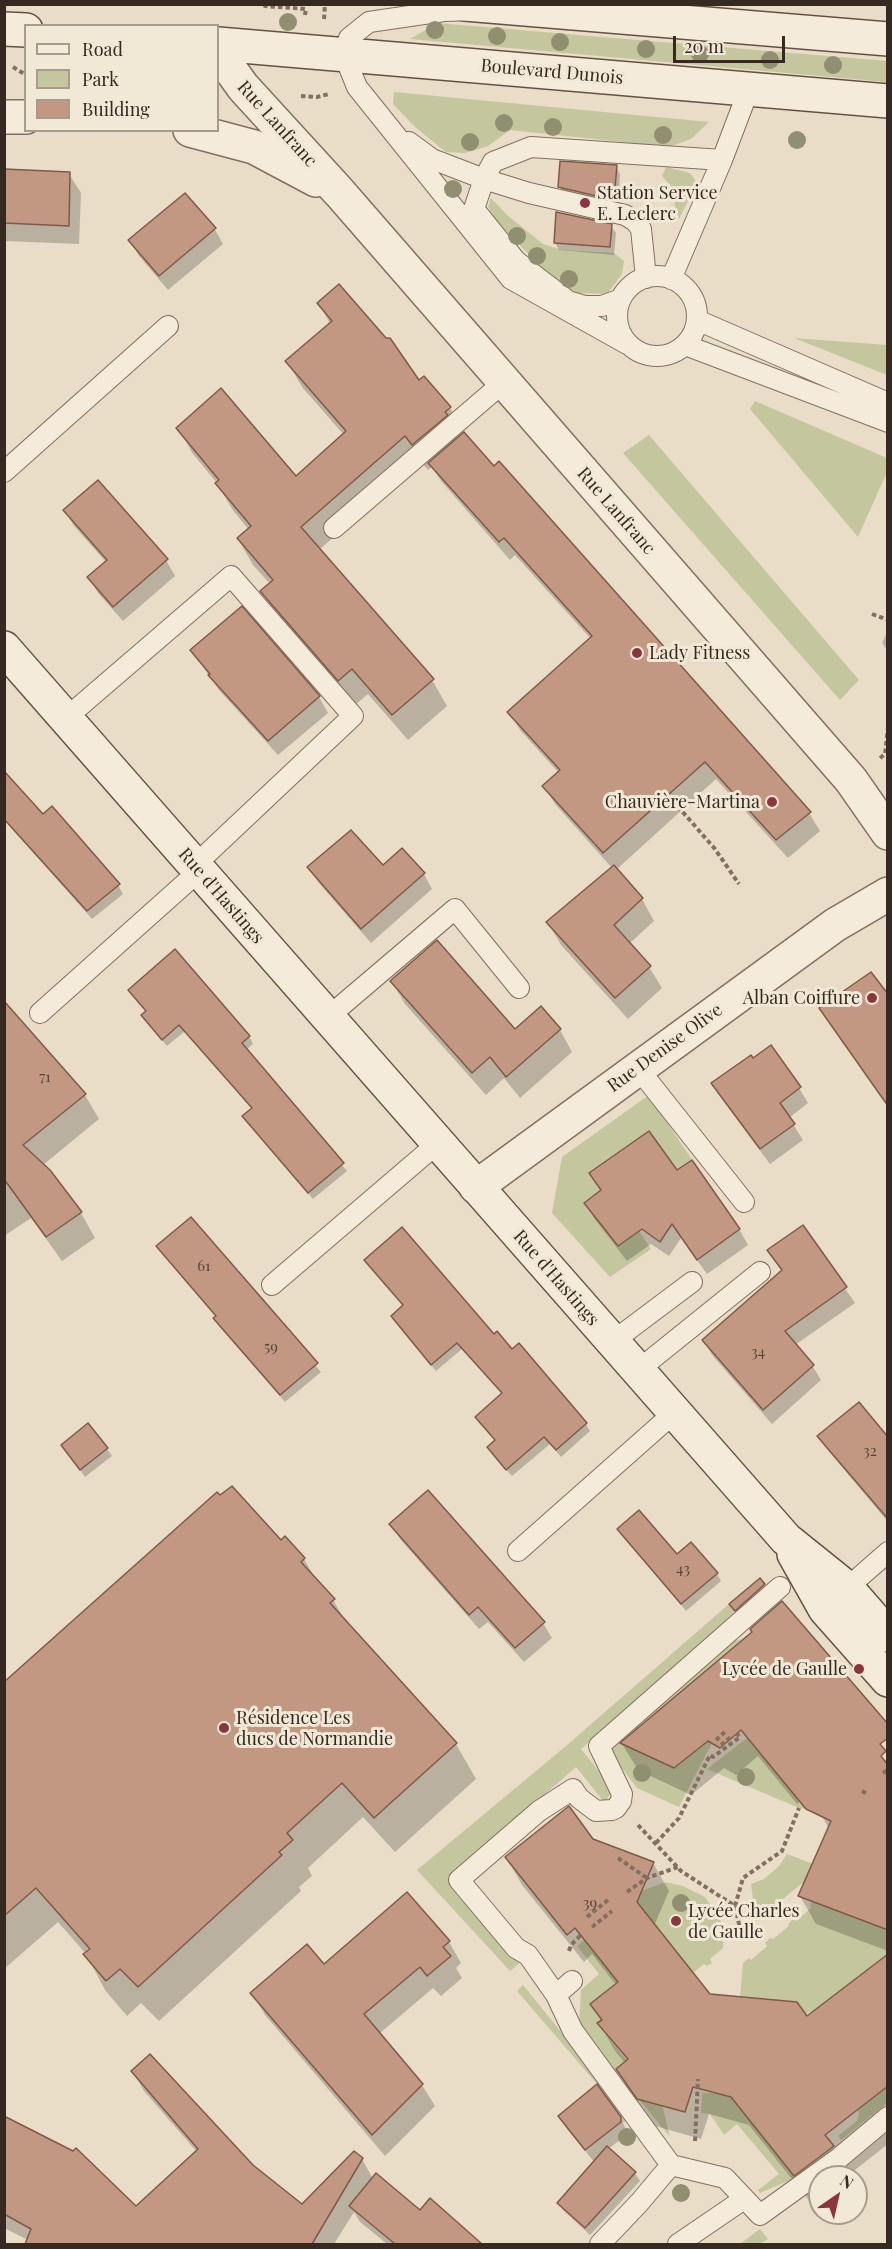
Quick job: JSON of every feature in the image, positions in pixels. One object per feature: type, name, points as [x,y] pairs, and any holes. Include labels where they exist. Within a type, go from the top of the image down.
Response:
[{"type":"street","points":[[465,4],[888,39]]},
{"type":"street","points":[[4,29],[24,30]]},
{"type":"street","name":"Boulevard Dunois","points":[[219,44],[888,101]]},
{"type":"street","name":"Rue Lanfranc","points":[[219,53],[243,87],[340,193],[851,780],[888,832]]},
{"type":"street","points":[[4,117],[24,117]]},
{"type":"street","name":"Rue Lanfranc","points":[[198,132],[254,147],[340,193]]},
{"type":"street","name":"Rue d'Hastings","points":[[4,648],[786,1539],[847,1588],[888,1635]]},
{"type":"street","name":"Rue Denise Olive","points":[[476,1187],[637,1067],[835,925],[888,894]]},
{"type":"street","name":"Rue d'Hastings","points":[[786,1539],[825,1609],[888,1680]]},
{"type":"lane","points":[[506,9],[444,11],[369,22],[349,38],[344,55],[357,87],[511,279],[637,351],[656,356],[675,352],[685,345],[695,329],[697,320],[695,305],[690,294],[682,285],[658,276],[645,278],[627,290],[617,310],[617,322],[627,344]]},
{"type":"lane","points":[[671,279],[722,160],[749,89]]},
{"type":"lane","points":[[372,107],[407,140],[432,159],[529,193],[625,214],[641,229],[645,278]]},
{"type":"lane","points":[[621,299],[602,306],[585,306],[568,301],[516,261],[474,209],[484,179],[493,162],[531,147],[722,160]]},
{"type":"lane","points":[[697,320],[888,403]]},
{"type":"lane","points":[[4,472],[168,326]]},
{"type":"lane","points":[[685,345],[888,422]]},
{"type":"lane","points":[[334,528],[504,382]]},
{"type":"lane","points":[[40,1013],[197,868],[353,716],[231,576],[66,718]]},
{"type":"lane","points":[[327,1017],[456,909],[519,988]]},
{"type":"lane","points":[[637,1067],[744,1202]]},
{"type":"lane","points":[[272,1286],[438,1143]]},
{"type":"lane","points":[[637,1371],[760,1272]]},
{"type":"lane","points":[[612,1342],[692,1282]]},
{"type":"lane","points":[[518,1551],[674,1413]]},
{"type":"lane","points":[[847,1588],[888,1552]]},
{"type":"lane","points":[[780,1587],[599,1746],[622,1794],[621,1801],[616,1808],[596,1810],[579,1797],[573,1789],[539,1811],[459,1880],[516,1948],[528,1954],[556,1995],[573,2031],[671,2165],[692,2172],[732,2173],[744,2199],[760,2215],[839,2158],[888,2117]]},
{"type":"lane","points":[[556,1995],[572,1981]]},
{"type":"lane","points":[[600,2244],[671,2165]]},
{"type":"lane","points":[[678,2244],[744,2199]]},
{"type":"path","points":[[266,4],[265,6],[306,9],[305,18]]},
{"type":"path","points":[[298,96],[317,98],[334,93]]},
{"type":"path","points":[[872,614],[888,620]]},
{"type":"path","points":[[877,760],[885,754],[888,728]]},
{"type":"path","points":[[668,795],[715,849],[739,884]]},
{"type":"path","points":[[716,1740],[727,1730]]},
{"type":"path","points":[[656,1843],[679,1818],[710,1755],[713,1757],[740,1737],[737,1734]]},
{"type":"path","points":[[721,1745],[730,1736]]},
{"type":"path","points":[[616,1808],[634,1820],[678,1867],[735,1906]]},
{"type":"path","points":[[741,1933],[735,1906],[743,1878],[782,1851],[799,1809]]},
{"type":"path","points":[[618,1858],[647,1878]]},
{"type":"path","points":[[627,1892],[647,1878],[678,1867]]},
{"type":"path","points":[[588,1917],[607,1900]]},
{"type":"path","points":[[592,1927],[612,1911]]},
{"type":"path","points":[[692,2172],[698,2079]]},
{"type":"green space","points":[[437,23],[887,61],[887,82],[410,39]]},
{"type":"green space","points":[[394,92],[709,122],[691,139],[669,147],[510,130],[488,146],[465,153],[446,152],[415,127],[393,104]]},
{"type":"green space","points":[[666,167],[690,173],[697,183],[679,219],[676,216],[673,189],[662,176]]},
{"type":"green space","points":[[491,198],[508,216],[543,244],[562,250],[614,253],[624,261],[622,274],[607,294],[578,293],[557,284],[496,220],[488,207]]},
{"type":"green space","points":[[794,338],[887,345],[887,375]]},
{"type":"green space","points":[[755,401],[887,458],[887,472],[858,537],[750,409]]},
{"type":"green space","points":[[649,435],[859,680],[840,700],[623,453]]},
{"type":"green space","points":[[649,1095],[692,1160],[677,1170],[649,1131],[589,1173],[601,1190],[584,1203],[617,1246],[639,1231],[651,1249],[610,1277],[552,1213],[562,1157]]},
{"type":"green space","points":[[729,1604],[735,1611],[723,1623],[722,1628],[581,1749],[610,1785],[610,1794],[605,1803],[576,1767],[448,1879],[510,1956],[522,1961],[510,1971],[417,1870],[566,1746]]},
{"type":"green space","points":[[753,1631],[761,1640],[621,1743],[674,1768],[708,1741],[712,1743],[679,1807],[637,1788],[613,1756],[614,1742],[733,1641],[742,1639]]},
{"type":"green space","points":[[748,1737],[806,1809],[707,1769]]},
{"type":"green space","points":[[787,1854],[813,1864],[805,1881],[756,1921],[751,1884],[764,1879],[779,1866]]},
{"type":"green space","points":[[666,1882],[683,1886],[705,1897],[720,1919],[724,1932],[723,1948],[710,1959],[712,1963],[707,1966],[704,1964],[693,1973],[637,1902],[641,1891]]},
{"type":"green space","points":[[821,1899],[828,1908],[887,1930],[887,1954],[815,2010],[806,2014],[796,2002],[740,1997],[743,1963],[749,1958],[751,1960],[767,1946],[765,1943],[789,1926],[788,1924],[793,1919],[796,1921],[811,1908],[810,1904]]},
{"type":"green space","points":[[584,1940],[618,1981],[590,2004],[602,2020],[597,2024],[662,2104],[670,2137],[579,2026],[581,1990],[599,1974],[577,1946]]},
{"type":"green space","points":[[523,1985],[627,2113],[627,2122],[621,2122],[621,2112],[517,1991]]},
{"type":"green space","points":[[887,2086],[887,2103],[841,2140],[838,2136],[857,2121],[858,2110]]},
{"type":"green space","points":[[720,2088],[730,2096],[795,2178],[760,2193],[758,2190],[779,2174],[737,2124],[724,2135],[710,2114],[701,2113],[702,2093],[713,2093]]},
{"type":"green space","points":[[760,2229],[768,2239],[760,2244],[740,2244]]},
{"type":"building","points":[[560,161],[617,165],[614,200],[558,187]]},
{"type":"building","points":[[4,169],[70,172],[69,226],[4,223]]},
{"type":"building","points":[[185,193],[216,228],[159,276],[128,240]]},
{"type":"building","points":[[556,212],[612,224],[610,247],[554,243]]},
{"type":"building","points":[[339,284],[386,338],[390,338],[419,380],[424,376],[451,407],[445,412],[448,415],[412,445],[405,436],[301,527],[434,679],[392,715],[352,669],[338,681],[260,591],[273,580],[237,538],[251,526],[215,483],[219,480],[176,428],[221,388],[296,476],[346,431],[285,361],[332,321],[317,303]]},
{"type":"building","points":[[464,432],[494,466],[499,461],[811,812],[776,840],[705,762],[603,853],[542,786],[560,770],[507,712],[592,636],[504,538],[499,542],[428,463]]},
{"type":"building","points":[[98,480],[168,559],[113,607],[87,577],[107,560],[63,510]]},
{"type":"building","points":[[242,606],[320,696],[268,741],[208,675],[210,674],[190,650]]},
{"type":"building","points":[[4,771],[43,814],[52,806],[120,884],[87,911],[4,819]]},
{"type":"building","points":[[351,830],[383,865],[402,848],[425,873],[361,929],[307,867]]},
{"type":"building","points":[[614,865],[643,898],[614,925],[651,966],[615,998],[546,922]]},
{"type":"building","points":[[437,940],[515,1029],[541,1006],[561,1029],[506,1077],[490,1057],[472,1073],[390,981]]},
{"type":"building","points":[[175,949],[250,1036],[242,1043],[344,1163],[308,1193],[242,1116],[252,1108],[179,1025],[162,1040],[141,1015],[146,1011],[128,990]]},
{"type":"building","points":[[871,972],[888,994],[888,1106],[819,1008]]},
{"type":"building","points":[[4,1001],[86,1094],[23,1145],[50,1170],[82,1212],[46,1237],[4,1179]]},
{"type":"building","points":[[771,1045],[801,1087],[780,1103],[795,1124],[760,1149],[711,1083],[751,1055],[753,1058]]},
{"type":"building","points":[[649,1131],[677,1170],[692,1160],[740,1229],[697,1260],[672,1224],[660,1242],[642,1229],[618,1246],[584,1203],[601,1190],[589,1173]]},
{"type":"building","points":[[191,1217],[318,1363],[280,1395],[213,1318],[216,1316],[156,1246]]},
{"type":"building","points":[[803,1225],[847,1287],[785,1331],[814,1365],[763,1410],[702,1340],[782,1270],[767,1250]]},
{"type":"building","points":[[402,1227],[494,1334],[497,1331],[512,1349],[519,1343],[587,1423],[556,1450],[544,1437],[506,1470],[487,1447],[495,1440],[475,1417],[502,1393],[457,1343],[431,1365],[391,1316],[403,1305],[364,1260]]},
{"type":"building","points":[[859,1402],[888,1437],[888,1519],[817,1436]]},
{"type":"building","points":[[88,1423],[108,1448],[80,1470],[61,1445]]},
{"type":"building","name":"Résidence Les ducs de Normandie","points":[[232,1486],[281,1540],[285,1536],[305,1558],[301,1562],[335,1599],[330,1603],[457,1743],[374,1818],[342,1783],[287,1833],[293,1840],[279,1852],[282,1855],[138,1987],[120,1969],[106,1981],[83,1954],[90,1949],[36,1888],[4,1916],[4,1682],[217,1492],[220,1495]]},
{"type":"building","points":[[428,1490],[545,1622],[515,1648],[478,1607],[469,1615],[389,1524]]},
{"type":"building","points":[[639,1510],[677,1554],[691,1542],[718,1573],[681,1604],[617,1529]]},
{"type":"building","points":[[760,1578],[765,1584],[735,1611],[729,1604]]},
{"type":"building","points":[[782,1601],[888,1724],[888,1738],[880,1744],[886,1751],[881,1756],[888,1765],[888,1930],[798,1896],[831,1821],[806,1809],[741,1730],[720,1748],[708,1741],[674,1768],[620,1743],[752,1632],[750,1629]]},
{"type":"building","points":[[569,1806],[593,1839],[654,1862],[637,1902],[710,1994],[797,2002],[807,2016],[888,1954],[888,2086],[825,2135],[834,2146],[794,2176],[731,2097],[693,2087],[685,2112],[637,2099],[616,2069],[628,2059],[597,2023],[602,2020],[590,2004],[618,1982],[575,1928],[567,1935],[505,1857]]},
{"type":"building","points":[[407,1892],[450,1941],[443,1947],[451,1956],[427,1976],[420,1967],[364,2014],[423,2084],[372,2135],[250,1993],[307,1944],[324,1964]]},
{"type":"building","points":[[150,2054],[253,2165],[302,2204],[354,2151],[363,2158],[312,2244],[25,2244],[31,2229],[4,2214],[4,2116],[73,2151],[76,2148],[136,2206],[198,2149],[131,2071]]},
{"type":"building","points":[[597,2084],[621,2117],[621,2122],[585,2150],[558,2116]]},
{"type":"building","points":[[607,2146],[636,2172],[585,2228],[557,2203]]},
{"type":"building","points":[[376,2173],[420,2210],[430,2198],[482,2244],[395,2244],[349,2206]]},
{"type":"place","name":"Station Service E. Leclerc","points":[[585,203]]},
{"type":"place","name":"Lady Fitness","points":[[637,653]]},
{"type":"place","name":"Chauvière-Martina","points":[[772,802]]},
{"type":"place","name":"Alban Coiffure","points":[[872,998]]},
{"type":"place","name":"Lycée de Gaulle","points":[[859,1669]]},
{"type":"place","name":"Résidence Les ducs de Normandie","points":[[224,1728]]},
{"type":"place","name":"Lycée Charles de Gaulle","points":[[676,1921]]}]
